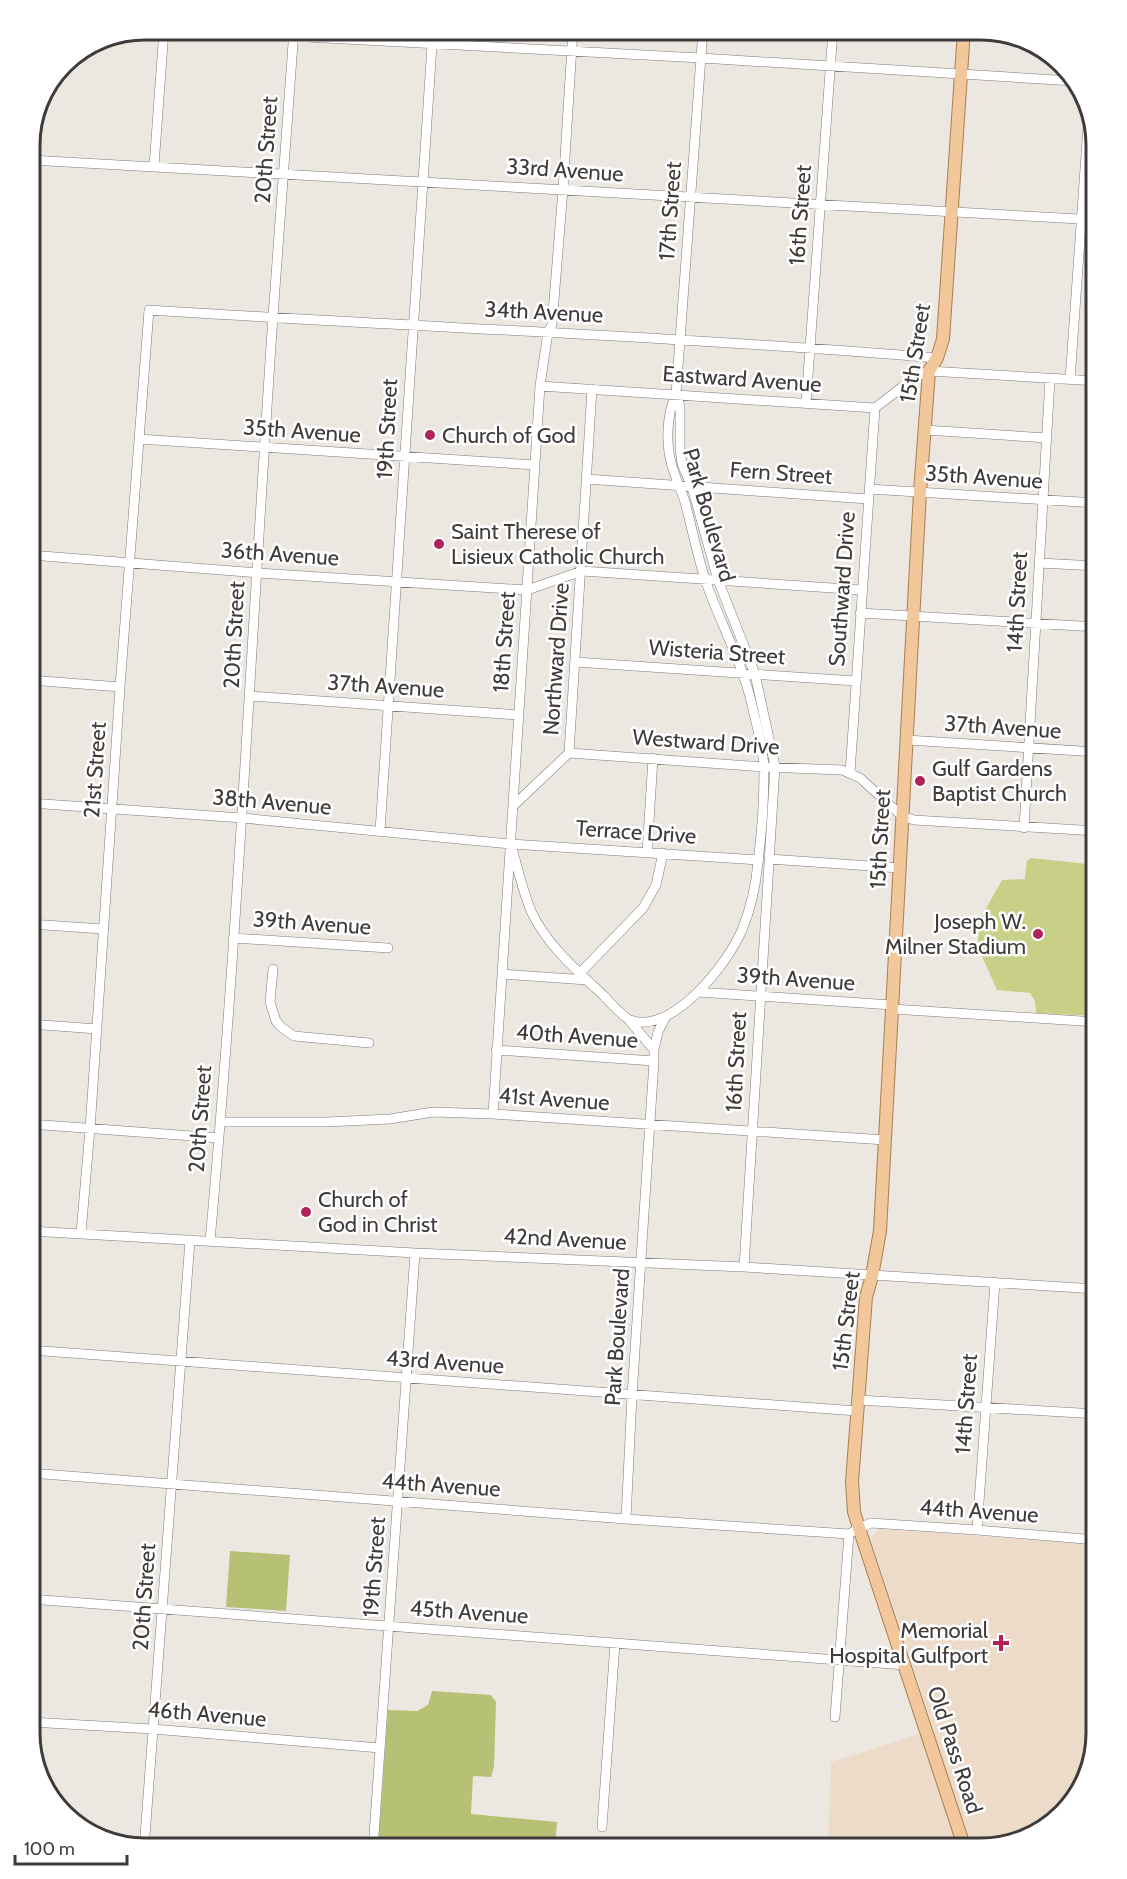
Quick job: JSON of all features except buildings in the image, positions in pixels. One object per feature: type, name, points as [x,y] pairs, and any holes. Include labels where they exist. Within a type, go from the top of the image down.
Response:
[{"type":"main road","name":"15th Street","points":[[854,1531],[852,1482],[866,1297],[880,1231],[920,492],[929,371],[938,358],[943,339],[963,41]]},
{"type":"main road","name":"Old Pass Road","points":[[854,1531],[905,1665],[961,1838]]},
{"type":"street","points":[[154,166],[163,40]]},
{"type":"street","name":"20th Street","points":[[210,1241],[242,818],[273,318],[293,40]]},
{"type":"street","points":[[378,40],[1064,80]]},
{"type":"street","name":"19th Street","points":[[380,831],[432,40]]},
{"type":"street","name":"18th Street","points":[[492,1114],[540,386],[548,332],[552,325],[573,41]]},
{"type":"street","name":"17th Street","points":[[676,394],[702,41]]},
{"type":"street","name":"16th Street","points":[[806,403],[832,41]]},
{"type":"street","points":[[1070,380],[1086,152]]},
{"type":"street","name":"33rd Avenue","points":[[41,161],[1086,219]]},
{"type":"street","name":"34th Avenue","points":[[149,310],[810,347],[938,358]]},
{"type":"street","name":"21st Street","points":[[81,1233],[149,310]]},
{"type":"street","points":[[875,408],[915,377],[929,371],[1086,381]]},
{"type":"street","name":"14th Street","points":[[1024,828],[1050,379]]},
{"type":"street","name":"Eastward Avenue","points":[[540,386],[875,408]]},
{"type":"street","name":"Northward Drive","points":[[569,753],[592,389]]},
{"type":"street","name":"Park Boulevard","points":[[629,1020],[648,1022],[666,1016],[698,992],[718,969],[737,941],[755,886],[759,860],[764,767],[744,673],[705,579],[680,486],[673,470],[669,446],[671,406],[676,394]]},
{"type":"street","name":"Park Boulevard","points":[[676,394],[680,406],[681,457],[692,487],[718,580],[756,674],[775,766],[769,859]]},
{"type":"street","name":"Southward Drive","points":[[850,773],[875,408]]},
{"type":"street","points":[[925,430],[1047,438]]},
{"type":"street","name":"35th Avenue","points":[[140,439],[535,465]]},
{"type":"street","points":[[586,479],[680,486]]},
{"type":"street","name":"Fern Street","points":[[680,486],[869,494]]},
{"type":"street","name":"35th Avenue","points":[[869,494],[920,492],[1086,502]]},
{"type":"street","name":"36th Avenue","points":[[41,556],[258,573],[527,590]]},
{"type":"street","points":[[1039,562],[1086,565]]},
{"type":"street","points":[[527,590],[582,571],[862,590]]},
{"type":"street","points":[[860,613],[1086,626]]},
{"type":"street","name":"Wisteria Street","points":[[575,662],[856,681]]},
{"type":"street","points":[[41,681],[120,687]]},
{"type":"street","name":"37th Avenue","points":[[250,696],[519,715]]},
{"type":"street","name":"37th Avenue","points":[[907,740],[1086,751]]},
{"type":"street","points":[[513,806],[569,753]]},
{"type":"street","name":"Westward Drive","points":[[569,753],[764,767],[843,770],[860,778],[902,816]]},
{"type":"street","points":[[647,852],[653,758]]},
{"type":"street","name":"38th Avenue","points":[[41,804],[242,818],[511,844]]},
{"type":"street","points":[[902,816],[927,822],[1086,831]]},
{"type":"street","points":[[511,844],[524,894],[544,933],[583,977],[629,1020],[654,1050]]},
{"type":"street","name":"Terrace Drive","points":[[511,844],[759,860]]},
{"type":"street","points":[[583,977],[643,909],[656,885],[663,853]]},
{"type":"street","points":[[769,859],[900,868]]},
{"type":"street","name":"16th Street","points":[[744,1267],[769,859]]},
{"type":"street","points":[[759,860],[765,912]]},
{"type":"street","points":[[41,925],[103,929]]},
{"type":"street","name":"39th Avenue","points":[[233,938],[388,948]]},
{"type":"street","points":[[273,969],[270,1002],[276,1021],[281,1027],[294,1036],[369,1043]]},
{"type":"street","points":[[502,974],[583,977]]},
{"type":"street","name":"39th Avenue","points":[[698,992],[1086,1021]]},
{"type":"street","name":"Park Boulevard","points":[[626,1519],[654,1050],[658,1032],[666,1016]]},
{"type":"street","points":[[40,1025],[97,1029]]},
{"type":"street","name":"40th Avenue","points":[[496,1050],[654,1061]]},
{"type":"street","name":"41st Avenue","points":[[220,1122],[326,1122],[380,1119],[433,1112],[885,1140]]},
{"type":"street","points":[[40,1125],[219,1138]]},
{"type":"street","name":"42nd Avenue","points":[[40,1231],[415,1253],[744,1267],[1086,1289]]},
{"type":"street","name":"20th Street","points":[[145,1838],[189,1240]]},
{"type":"street","name":"19th Street","points":[[374,1838],[415,1253]]},
{"type":"street","name":"14th Street","points":[[977,1530],[995,1282]]},
{"type":"street","name":"43rd Avenue","points":[[40,1351],[632,1396],[1086,1413]]},
{"type":"street","name":"44th Avenue","points":[[40,1474],[626,1519],[854,1531],[871,1523],[1086,1539]]},
{"type":"street","name":"15th Street","points":[[835,1717],[854,1531]]},
{"type":"street","name":"45th Avenue","points":[[40,1600],[905,1665]]},
{"type":"street","points":[[602,1827],[615,1643]]},
{"type":"street","name":"46th Avenue","points":[[40,1723],[153,1729],[380,1748]]},
{"type":"shaded area","name":"Memorial Hospital Gulfport","points":[[877,1530],[1086,1544],[1086,1734],[1084,1754],[1076,1780],[1061,1803],[1051,1813],[1028,1828],[996,1838],[828,1838],[831,1762],[934,1729],[871,1539]]},
{"type":"green space","name":"Joseph W. Milner Stadium","points":[[1031,858],[1086,864],[1086,1015],[1036,1013],[1035,1001],[1030,993],[997,990],[978,947],[979,921],[1002,880],[1025,879],[1027,861]]},
{"type":"green space","points":[[230,1551],[290,1555],[286,1611],[226,1607]]},
{"type":"green space","points":[[432,1691],[491,1695],[496,1702],[494,1767],[491,1777],[473,1776],[471,1814],[557,1822],[556,1838],[379,1838],[388,1710],[417,1711],[428,1705]]},
{"type":"place","name":"Church of God","points":[[430,435]]},
{"type":"place","name":"Saint Therese of Lisieux Catholic Church","points":[[439,544]]},
{"type":"place","name":"Gulf Gardens Baptist Church","points":[[920,781]]},
{"type":"place","name":"Joseph W. Milner Stadium","points":[[1038,934]]},
{"type":"place","name":"Church of God in Christ","points":[[306,1212]]},
{"type":"place","name":"Memorial Hospital Gulfport","points":[[1001,1643]]}]
